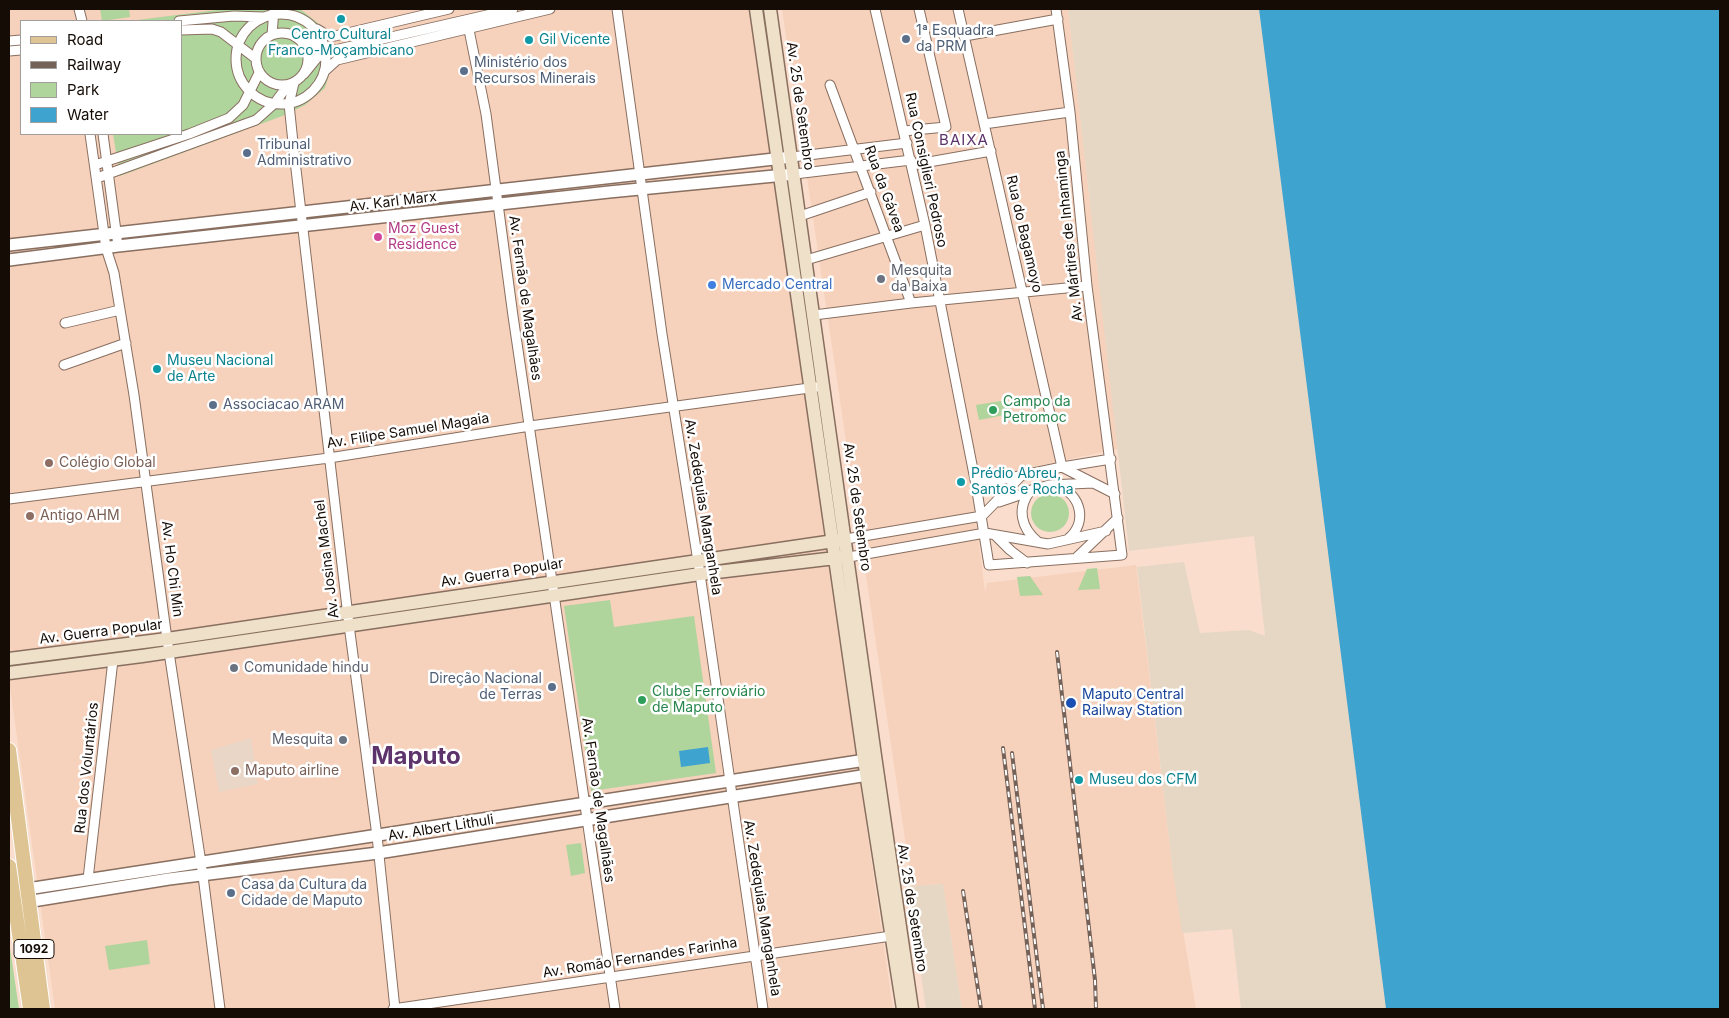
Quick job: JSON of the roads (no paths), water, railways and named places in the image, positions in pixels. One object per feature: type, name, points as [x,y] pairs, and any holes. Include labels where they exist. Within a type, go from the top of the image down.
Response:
[{"type":"main road","name":"Av. 25 de Setembro","points":[[756,9],[778,158],[818,387],[869,760],[912,1009]]},
{"type":"main road","name":"Av. 25 de Setembro","points":[[770,9],[814,315],[818,387]]},
{"type":"main road","name":"Av. Guerra Popular","points":[[9,673],[170,652],[552,581],[840,540]]},
{"type":"main road","name":"Av. Guerra Popular","points":[[9,659],[140,642],[554,595],[700,574],[842,557]]},
{"type":"main road","name":"1092","points":[[9,750],[16,897],[30,1009]]},
{"type":"main road","name":"Av. 25 de Setembro","points":[[872,774],[891,936],[903,1009]]},
{"type":"main road","name":"1092","points":[[9,866],[43,1009]]},
{"type":"street","points":[[451,22],[446,9],[334,36],[327,35],[301,18],[275,11],[263,17],[248,29],[238,45],[235,58],[237,70],[242,82],[250,93],[265,102],[289,104],[308,96],[315,90],[325,72],[337,60],[469,24],[550,9]]},
{"type":"street","points":[[97,178],[247,124],[264,114],[325,50],[451,22],[494,9]]},
{"type":"street","points":[[451,22],[469,24],[509,9]]},
{"type":"street","name":"Av. Zedéquias Manganhela","points":[[617,9],[673,408],[698,560],[763,1009]]},
{"type":"street","name":"Rua Consiglieri Pedroso","points":[[875,9],[912,162],[925,225],[982,516],[989,565],[1027,563]]},
{"type":"street","points":[[904,131],[946,127],[919,9]]},
{"type":"street","name":"Rua do Bagamoyo","points":[[958,9],[1024,292],[1062,467]]},
{"type":"street","name":"Av. Mártires de Inhaminga","points":[[1056,9],[1070,112],[1087,286],[1122,555],[1074,559]]},
{"type":"street","points":[[272,34],[275,11]]},
{"type":"street","points":[[182,21],[263,17]]},
{"type":"street","points":[[212,28],[214,18]]},
{"type":"street","points":[[965,36],[1058,19]]},
{"type":"street","name":"Av. Fernão de Magalhães","points":[[469,24],[486,114],[615,1009]]},
{"type":"street","points":[[312,26],[325,50],[325,72]]},
{"type":"street","points":[[182,30],[212,28],[255,58]]},
{"type":"street","points":[[291,84],[272,84],[259,72],[255,58],[260,44],[272,34],[281,33],[325,50]]},
{"type":"street","points":[[298,38],[303,44],[308,59],[304,74]]},
{"type":"street","points":[[95,165],[222,122],[235,113],[250,93],[259,72]]},
{"type":"street","points":[[289,104],[291,84]]},
{"type":"street","name":"Rua da Gávea","points":[[830,85],[911,303]]},
{"type":"street","name":"Av. Josina Machel","points":[[289,104],[348,618],[377,836],[394,1009]]},
{"type":"street","points":[[984,124],[1070,112]]},
{"type":"street","name":"Av. Ho Chi Min","points":[[90,135],[103,234],[110,258],[126,343],[167,639],[203,876],[220,1009]]},
{"type":"street","points":[[103,135],[118,246]]},
{"type":"street","points":[[792,157],[907,144]]},
{"type":"street","points":[[795,174],[991,152]]},
{"type":"street","name":"Av. Karl Marx","points":[[9,245],[792,157]]},
{"type":"street","name":"Av. Karl Marx","points":[[9,260],[118,246],[643,188],[795,174]]},
{"type":"street","points":[[800,216],[871,192]]},
{"type":"street","points":[[806,260],[925,225]]},
{"type":"street","points":[[814,315],[911,303],[1087,286]]},
{"type":"street","points":[[65,323],[120,310]]},
{"type":"street","points":[[64,365],[126,343]]},
{"type":"street","name":"Av. Filipe Samuel Magaia","points":[[9,499],[329,458],[530,426],[818,387]]},
{"type":"street","points":[[976,485],[1062,467],[1111,460]]},
{"type":"street","points":[[1062,467],[1115,494]]},
{"type":"street","points":[[982,516],[1021,476]]},
{"type":"street","points":[[994,504],[1031,490],[1056,485],[1096,483]]},
{"type":"street","points":[[1056,485],[1073,495],[1079,505],[1079,526],[1066,541]]},
{"type":"street","points":[[1031,490],[1022,508],[1022,518],[1025,528],[1038,542]]},
{"type":"street","name":"Av. Guerra Popular","points":[[840,540],[982,516]]},
{"type":"street","points":[[1027,563],[1074,559],[1118,518]]},
{"type":"street","name":"Av. Guerra Popular","points":[[842,557],[984,533],[1048,544],[1106,531]]},
{"type":"street","name":"Av. Guerra Popular","points":[[996,536],[1027,563]]},
{"type":"street","name":"Rua dos Voluntários","points":[[88,878],[112,660]]},
{"type":"street","name":"Av. Albert Lithuli","points":[[16,897],[88,878],[377,836],[869,760]]},
{"type":"street","name":"Av. Albert Lithuli","points":[[16,897],[203,876],[378,853],[872,774]]},
{"type":"street","name":"Av. Romão Fernandes Farinha","points":[[394,1009],[610,978],[755,954],[891,936]]},
{"type":"water","points":[[1259,9],[1720,9],[1720,1009],[1386,1009]]},
{"type":"water","points":[[708,747],[710,763],[681,767],[679,751]]},
{"type":"railway","points":[[1057,652],[1095,980],[1096,1009]]},
{"type":"railway","points":[[1003,748],[1035,1009]]},
{"type":"railway","points":[[1012,753],[1043,1009]]},
{"type":"railway","points":[[963,891],[981,1009]]},
{"type":"place","name":"Centro Cultural Franco-Moçambicano","points":[[341,19]]},
{"type":"place","name":"1ª Esquadra da PRM","points":[[906,39]]},
{"type":"place","name":"Gil Vicente","points":[[529,40]]},
{"type":"place","name":"Ministério dos Recursos Minerais","points":[[464,71]]},
{"type":"place","name":"Tribunal Administrativo","points":[[247,153]]},
{"type":"place","name":"Moz Guest Residence","points":[[378,237]]},
{"type":"place","name":"Mesquita da Baixa","points":[[881,279]]},
{"type":"place","name":"Mercado Central","points":[[712,285]]},
{"type":"place","name":"Museu Nacional de Arte","points":[[157,369]]},
{"type":"place","name":"Associacao ARAM","points":[[213,405]]},
{"type":"place","name":"Campo da Petromoc","points":[[993,410]]},
{"type":"place","name":"Colégio Global","points":[[49,463]]},
{"type":"place","name":"Prédio Abreu, Santos e Rocha","points":[[961,482]]},
{"type":"place","name":"Antigo AHM","points":[[30,516]]},
{"type":"place","name":"Comunidade hindu","points":[[234,668]]},
{"type":"place","name":"Direção Nacional de Terras","points":[[552,687]]},
{"type":"place","name":"Clube Ferroviário de Maputo","points":[[642,700]]},
{"type":"place","name":"Maputo Central Railway Station","points":[[1071,703]]},
{"type":"place","name":"Mesquita","points":[[343,740]]},
{"type":"place","name":"Maputo airline","points":[[235,771]]},
{"type":"place","name":"Museu dos CFM","points":[[1079,780]]},
{"type":"place","name":"Casa da Cultura da Cidade de Maputo","points":[[231,893]]},
{"type":"district","name":"BAIXA","points":[[964,140]]},
{"type":"district","name":"Maputo","points":[[416,757]]}]
